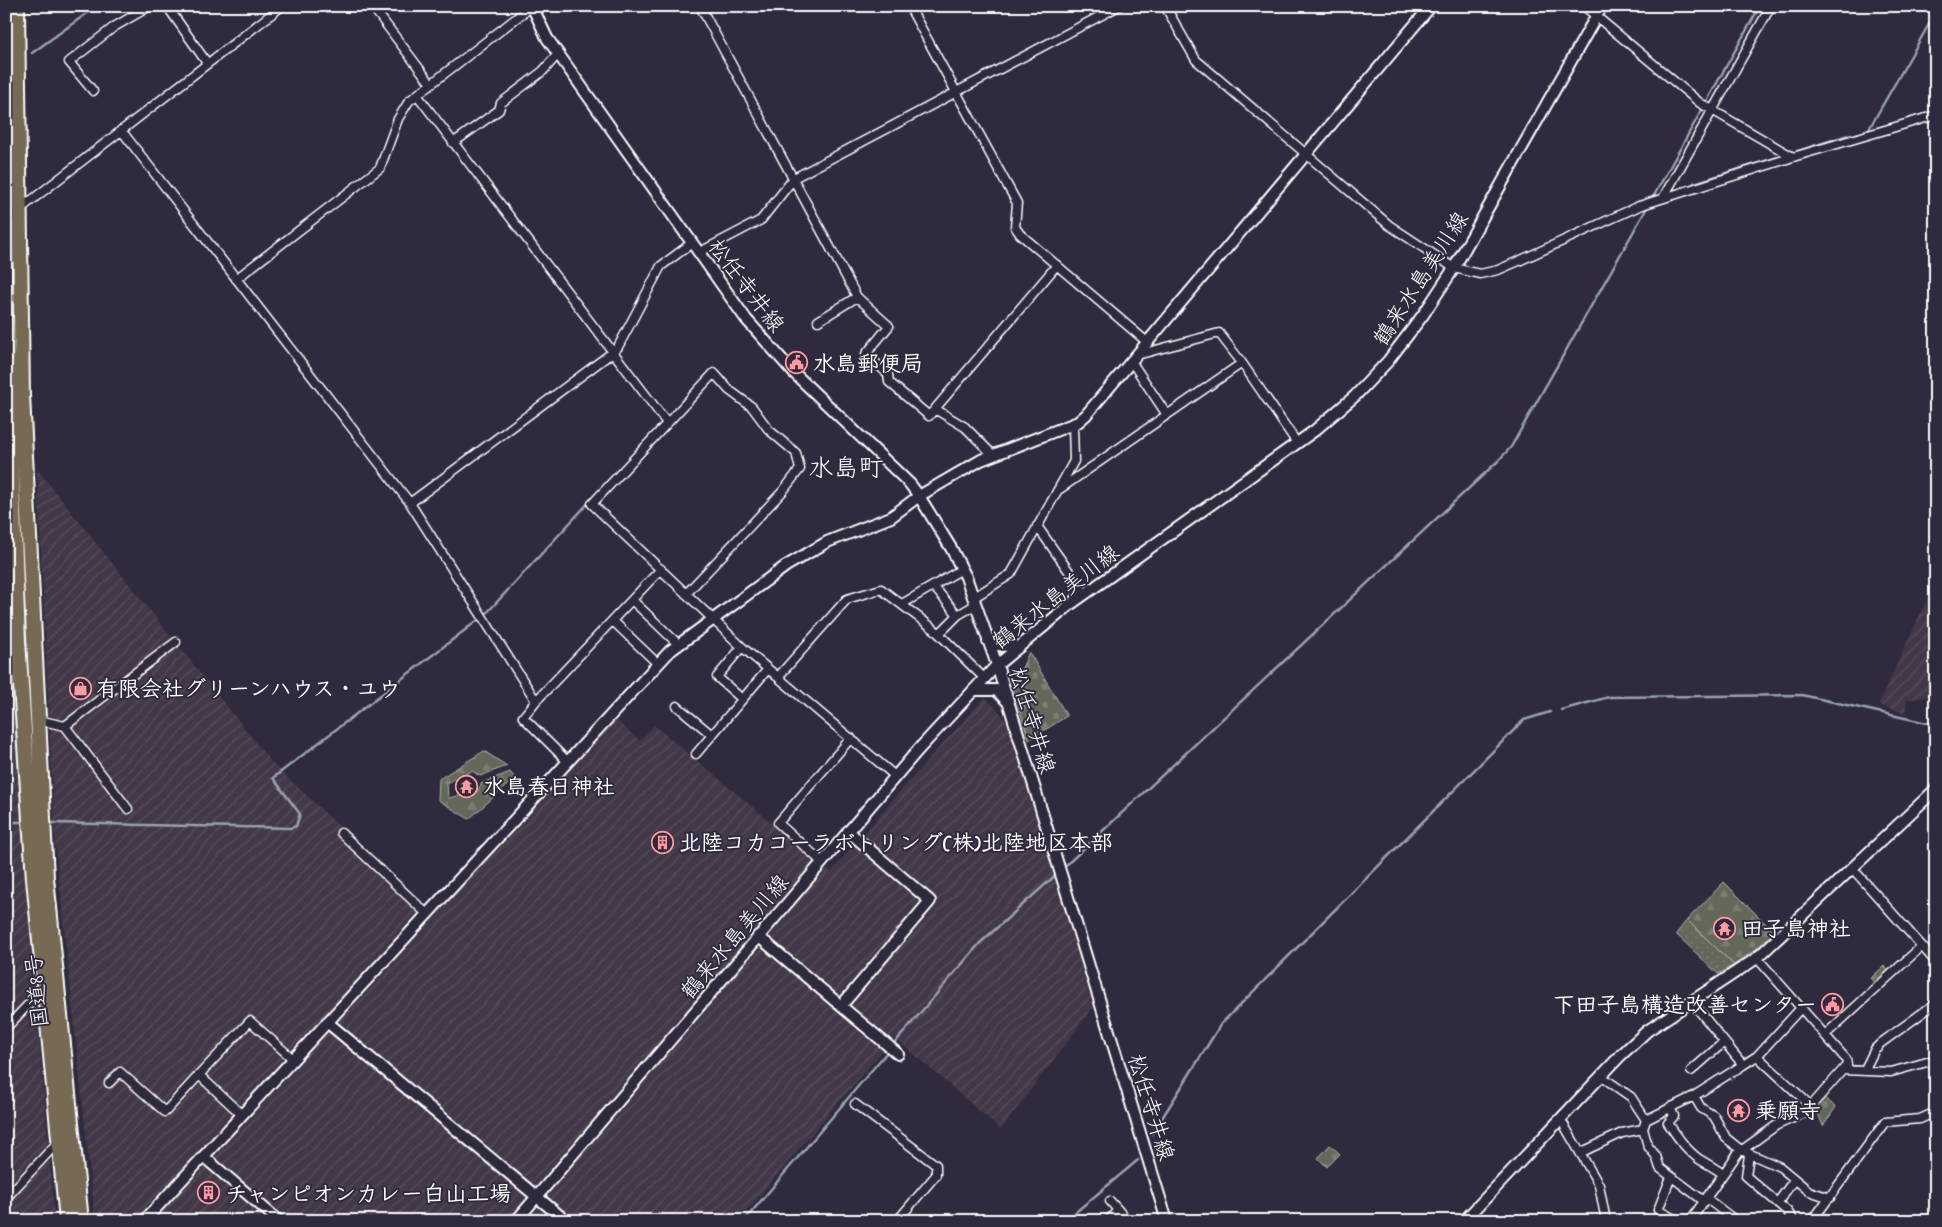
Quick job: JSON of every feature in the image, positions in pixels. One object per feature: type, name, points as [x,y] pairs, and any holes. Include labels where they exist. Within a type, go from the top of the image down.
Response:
[{"type":"highway","name":"国道8号","points":[[17,6],[24,451],[46,878],[81,1221]]},
{"type":"highway","name":"国道8号","points":[[6,319],[18,641],[44,989],[66,1221]]},
{"type":"street","points":[[94,91],[69,62],[114,27],[150,6]]},
{"type":"street","points":[[167,6],[207,63]]},
{"type":"street","points":[[6,220],[282,6]]},
{"type":"street","points":[[372,6],[431,84]]},
{"type":"street","points":[[236,279],[380,168],[403,110],[409,101],[418,96],[532,6],[541,6]]},
{"type":"street","name":"松任寺井線","points":[[532,6],[547,38],[746,319],[794,373],[910,484],[962,570],[997,665],[1168,1221]]},
{"type":"street","points":[[700,6],[857,297],[889,326],[866,354],[888,374],[889,382],[929,416],[1057,265]]},
{"type":"street","points":[[909,6],[1017,203],[1015,227],[1020,234],[1147,342]]},
{"type":"street","points":[[698,253],[761,220],[794,178],[1119,6]]},
{"type":"street","points":[[1165,6],[1196,60],[1389,225],[1454,268],[1480,274],[1498,270],[1660,199],[1936,115]]},
{"type":"street","points":[[144,1221],[567,760],[678,644],[786,566],[837,537],[891,517],[952,475],[993,455],[1073,424],[1086,415],[1430,6]]},
{"type":"street","points":[[1584,6],[1700,103],[1793,157]]},
{"type":"street","name":"鶴来水島美川線","points":[[516,1221],[895,776],[997,665],[1085,594],[1297,443],[1355,396],[1388,360],[1423,315],[1454,268],[1602,6]]},
{"type":"street","points":[[1660,199],[1709,109],[1771,6]]},
{"type":"street","points":[[452,143],[499,110],[501,103],[543,71],[558,54]]},
{"type":"street","points":[[418,96],[667,423]]},
{"type":"street","points":[[120,130],[410,503],[536,701]]},
{"type":"street","points":[[410,503],[613,352],[618,347],[661,266],[692,243]]},
{"type":"street","points":[[818,321],[857,297]]},
{"type":"street","points":[[1134,358],[1219,333],[1297,443]]},
{"type":"street","points":[[1134,358],[1167,415]]},
{"type":"street","points":[[1057,490],[1242,363]]},
{"type":"street","points":[[686,594],[783,491],[800,469],[796,453],[770,430],[752,407],[729,390],[714,373],[592,504],[661,569],[686,594],[742,647],[895,776]]},
{"type":"street","points":[[935,410],[965,427],[993,455]]},
{"type":"street","points":[[939,634],[958,615],[1011,574],[1074,461],[1073,424]]},
{"type":"street","points":[[1037,526],[1085,594]]},
{"type":"street","points":[[567,760],[523,717],[661,569]]},
{"type":"street","points":[[902,604],[962,570]]},
{"type":"street","points":[[933,586],[958,615]]},
{"type":"street","points":[[778,677],[828,617],[846,599],[881,589],[939,634],[984,678]]},
{"type":"street","points":[[632,600],[678,644]]},
{"type":"street","points":[[613,621],[658,664]]},
{"type":"street","points":[[988,641],[998,645],[1019,647]]},
{"type":"street","points":[[65,726],[176,642]]},
{"type":"street","points":[[742,647],[717,677],[742,699]]},
{"type":"street","points":[[696,754],[768,669]]},
{"type":"street","points":[[974,690],[996,690],[1008,702]]},
{"type":"street","points":[[676,706],[712,735]]},
{"type":"street","points":[[38,720],[65,726],[128,809]]},
{"type":"street","points":[[822,862],[778,823],[851,738]]},
{"type":"street","points":[[1464,1221],[1601,1076],[1647,1031],[1757,958],[1936,789]]},
{"type":"street","points":[[841,1006],[930,901],[848,831]]},
{"type":"street","points":[[341,833],[427,914]]},
{"type":"street","points":[[1852,868],[1936,962]]},
{"type":"street","points":[[758,936],[893,1050]]},
{"type":"street","points":[[1825,1035],[1922,946]]},
{"type":"street","points":[[1690,1221],[1741,1150],[1777,1125],[1805,1113],[1847,1065],[1846,1059],[1757,958]]},
{"type":"street","points":[[6,1028],[44,989]]},
{"type":"street","points":[[1692,1002],[1743,1065]]},
{"type":"street","points":[[1864,1071],[1875,1049],[1881,1043],[1934,1007]]},
{"type":"street","points":[[1736,1221],[1660,1168],[1656,1156],[1648,1146],[1643,1129],[1646,1120],[1694,1096],[1757,1056],[1801,1008]]},
{"type":"street","points":[[109,1083],[120,1072],[165,1112],[250,1021],[293,1060]]},
{"type":"street","points":[[327,1022],[566,1221]]},
{"type":"street","points":[[1690,1071],[1724,1042]]},
{"type":"street","points":[[1757,1056],[1812,1107]]},
{"type":"street","points":[[1843,1070],[1891,1072],[1927,1062],[1936,1063]]},
{"type":"street","points":[[199,1075],[242,1115]]},
{"type":"street","points":[[1601,1076],[1631,1097],[1646,1120]]},
{"type":"street","points":[[1694,1096],[1701,1108],[1714,1116],[1726,1138],[1741,1150],[1780,1167],[1809,1191],[1830,1198]]},
{"type":"street","points":[[855,1104],[936,1165],[936,1175],[898,1221]]},
{"type":"street","points":[[1670,1107],[1674,1116],[1668,1123],[1682,1143],[1700,1160],[1723,1174]]},
{"type":"street","points":[[1812,1221],[1885,1122],[1920,1118],[1936,1112]]},
{"type":"street","points":[[1561,1120],[1599,1185],[1606,1221]]},
{"type":"street","points":[[1580,1153],[1622,1133],[1643,1129]]},
{"type":"street","points":[[6,1198],[58,1142]]},
{"type":"street","points":[[1749,1155],[1746,1176],[1778,1202],[1794,1221]]},
{"type":"street","points":[[204,1157],[279,1221]]},
{"type":"street","points":[[1671,1177],[1658,1210],[1678,1221]]},
{"type":"street","points":[[1778,1202],[1794,1180]]},
{"type":"street","points":[[1110,1201],[1128,1221]]},
{"type":"street","points":[[1108,1221],[1118,1210]]},
{"type":"shaded area","points":[[37,469],[273,764],[431,912],[616,720],[640,741],[654,725],[831,872],[902,789],[985,697],[1004,717],[1023,767],[1093,1007],[1001,1130],[894,1037],[738,1221],[95,1221],[55,843]]},
{"type":"shaded area","points":[[6,537],[12,670],[27,901],[55,1221],[6,1221]]},
{"type":"shaded area","points":[[1936,580],[1936,695],[1907,700],[1905,713],[1878,705]]},
{"type":"green space","points":[[1029,652],[1067,716],[1029,740],[1013,689]]},
{"type":"green space","points":[[484,751],[507,766],[480,776],[472,771],[447,783],[448,798],[477,792],[482,783],[510,772],[515,778],[469,819],[438,800],[439,779]]},
{"type":"green space","points":[[1724,882],[1774,932],[1755,950],[1734,965],[1687,920]]},
{"type":"green space","points":[[1687,920],[1734,965],[1718,974],[1676,934]]},
{"type":"green space","points":[[1884,966],[1890,972],[1877,985],[1871,978]]},
{"type":"green space","points":[[1824,1098],[1836,1107],[1823,1126],[1816,1108]]},
{"type":"green space","points":[[1330,1145],[1340,1154],[1327,1167],[1318,1158]]},
{"type":"waterway","points":[[32,53],[97,6]]},
{"type":"waterway","points":[[1652,199],[1760,6]]},
{"type":"waterway","points":[[1865,130],[1869,129],[1936,12]]},
{"type":"waterway","points":[[1795,152],[1851,134]]},
{"type":"waterway","points":[[1694,183],[1778,157]]},
{"type":"waterway","points":[[1063,868],[1511,447],[1648,206]]},
{"type":"waterway","points":[[670,415],[706,376]]},
{"type":"waterway","points":[[484,616],[652,434]]},
{"type":"waterway","points":[[53,823],[291,828],[296,826],[300,814],[273,778],[478,620]]},
{"type":"waterway","points":[[1561,710],[1609,697],[1802,695],[1936,725]]},
{"type":"waterway","points":[[1152,1134],[1221,1024],[1524,720],[1550,712]]},
{"type":"waterway","points":[[6,822],[21,822]]},
{"type":"waterway","points":[[892,1046],[980,943],[1057,874]]},
{"type":"waterway","points":[[744,1221],[888,1051]]},
{"type":"waterway","points":[[1065,1221],[1138,1160]]},
{"type":"place","name":"水島郵便局","points":[[797,363]]},
{"type":"place","name":"有限会社グリーンハウス・ユウ","points":[[80,688]]},
{"type":"place","name":"水島春日神社","points":[[467,786]]},
{"type":"place","name":"北陸コカコーラボトリング(株)北陸地区本部","points":[[663,842]]},
{"type":"place","name":"田子島神社","points":[[1725,928]]},
{"type":"place","name":"下田子島構造改善センター","points":[[1833,1004]]},
{"type":"place","name":"乗願寺","points":[[1739,1110]]},
{"type":"place","name":"チャンピオンカレー白山工場","points":[[209,1193]]},
{"type":"district","name":"水島町","points":[[846,467]]}]
